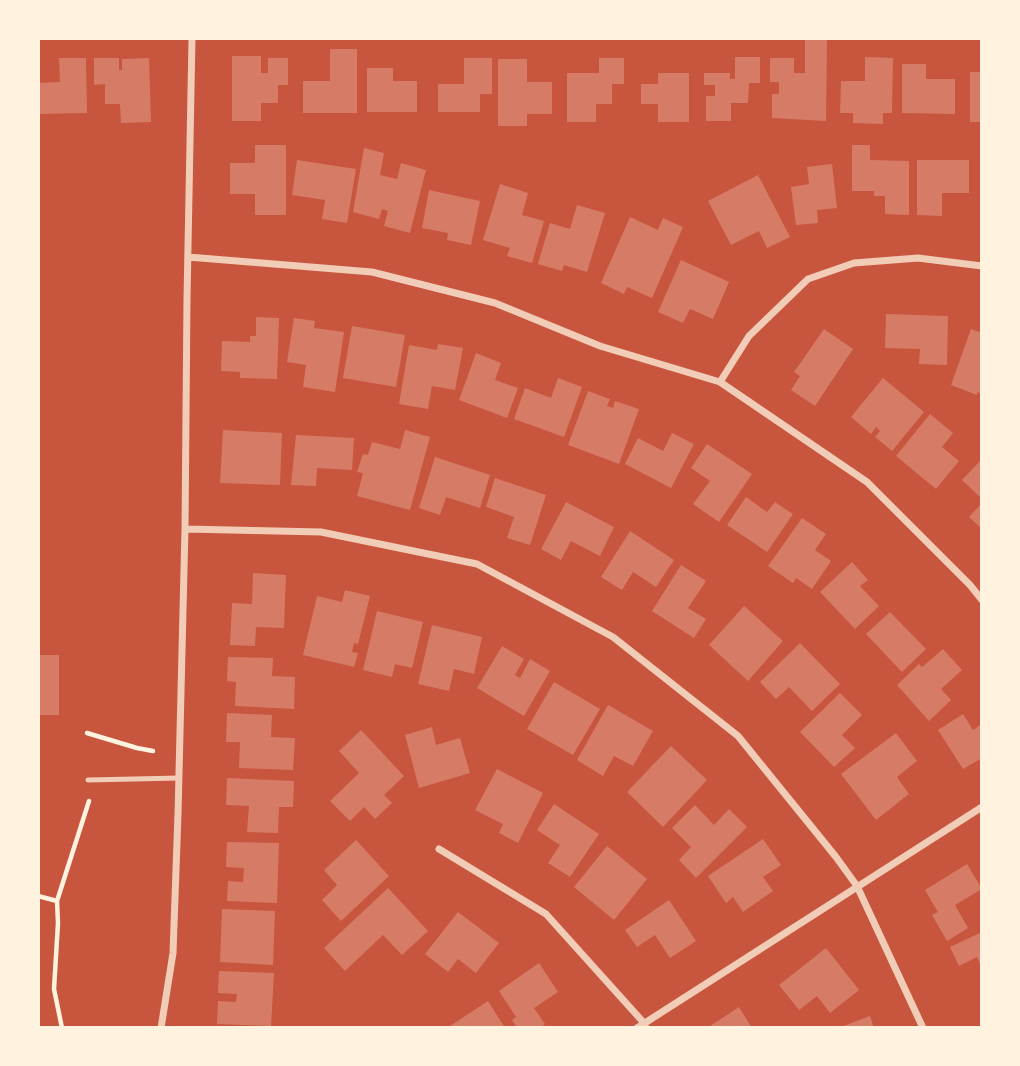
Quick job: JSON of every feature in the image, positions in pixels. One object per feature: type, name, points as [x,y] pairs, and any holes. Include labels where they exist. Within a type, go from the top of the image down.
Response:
[{"type":"street","points":[[161,1027],[173,953],[179,778],[192,38]]},
{"type":"street","points":[[188,257],[372,272],[495,303],[600,346],[720,382],[867,482],[982,600]]},
{"type":"street","points":[[720,382],[749,336],[808,279],[854,263],[918,258],[982,266]]},
{"type":"street","points":[[185,529],[321,532],[477,564],[613,638],[738,736],[857,886],[923,1027]]},
{"type":"street","points":[[439,849],[547,914],[642,1026],[982,807]]},
{"type":"lane","points":[[88,780],[179,778]]},
{"type":"path","points":[[87,733],[153,751]]},
{"type":"path","points":[[62,1027],[54,989],[57,901],[89,801]]},
{"type":"path","points":[[38,896],[57,901]]},
{"type":"building","points":[[805,40],[827,40],[826,121],[772,118],[772,94],[779,94],[779,82],[770,82],[770,58],[794,58],[794,73],[805,73]]},
{"type":"building","points":[[330,49],[357,49],[357,113],[303,113],[303,81],[330,81]]},
{"type":"building","points":[[232,56],[261,56],[261,73],[268,73],[268,58],[288,58],[288,85],[278,85],[278,103],[261,103],[261,121],[232,121]]},
{"type":"building","points":[[735,57],[760,57],[760,83],[749,83],[748,103],[731,103],[731,121],[706,121],[706,96],[715,96],[715,85],[704,85],[704,73],[730,73],[730,79],[735,79]]},
{"type":"building","points":[[865,57],[893,58],[892,113],[883,113],[883,124],[853,123],[853,113],[840,113],[841,81],[865,81]]},
{"type":"building","points":[[59,58],[86,58],[87,113],[38,114],[38,83],[60,82]]},
{"type":"building","points":[[94,58],[119,58],[119,70],[122,70],[122,59],[149,58],[151,122],[121,123],[120,104],[105,104],[105,84],[94,85]]},
{"type":"building","points":[[464,58],[492,58],[492,94],[480,94],[480,112],[438,112],[438,84],[464,84]]},
{"type":"building","points":[[599,58],[624,58],[624,84],[612,84],[612,104],[596,104],[596,122],[567,122],[567,73],[599,73]]},
{"type":"building","points":[[498,59],[527,59],[527,82],[552,82],[552,114],[527,114],[527,126],[498,126]]},
{"type":"building","points":[[902,64],[926,64],[926,79],[955,79],[955,114],[902,113]]},
{"type":"building","points":[[367,68],[393,68],[393,81],[417,81],[417,112],[367,112]]},
{"type":"building","points":[[970,72],[982,72],[982,122],[970,122]]},
{"type":"building","points":[[658,73],[689,73],[689,122],[658,122],[658,104],[641,104],[641,84],[658,84]]},
{"type":"building","points":[[255,145],[286,145],[286,215],[255,215],[255,194],[230,194],[230,163],[255,163]]},
{"type":"building","points":[[852,145],[870,145],[870,160],[909,161],[909,215],[885,214],[885,196],[874,196],[874,191],[852,191]]},
{"type":"building","points":[[364,148],[384,153],[380,175],[397,179],[401,163],[426,170],[410,233],[384,226],[388,211],[382,209],[379,219],[353,212]]},
{"type":"building","points":[[297,160],[356,169],[347,223],[322,219],[325,200],[292,195]]},
{"type":"building","points":[[917,160],[969,160],[969,193],[942,193],[942,216],[917,215]]},
{"type":"building","points":[[832,164],[837,208],[817,210],[818,223],[796,225],[791,187],[809,184],[807,167]]},
{"type":"building","points":[[758,175],[790,237],[767,248],[759,231],[731,245],[708,201]]},
{"type":"building","points":[[500,184],[528,193],[522,215],[544,221],[532,263],[507,256],[510,248],[483,240]]},
{"type":"building","points":[[429,190],[480,201],[471,245],[447,240],[448,233],[422,228]]},
{"type":"building","points":[[577,205],[605,213],[587,272],[564,265],[562,271],[538,264],[550,223],[570,229]]},
{"type":"building","points":[[630,217],[658,230],[663,218],[683,227],[652,298],[627,287],[624,294],[601,283]]},
{"type":"building","points":[[681,260],[729,282],[713,319],[690,309],[683,323],[658,312]]},
{"type":"building","points":[[886,314],[948,316],[947,365],[919,364],[920,349],[885,348]]},
{"type":"building","points":[[256,317],[279,318],[277,379],[240,378],[240,372],[221,371],[222,341],[250,342],[250,336],[256,336]]},
{"type":"building","points":[[294,318],[315,321],[314,328],[344,332],[335,392],[303,387],[306,365],[287,362]]},
{"type":"building","points":[[352,326],[405,335],[396,387],[343,378]]},
{"type":"building","points":[[824,329],[853,349],[815,406],[791,390],[800,376],[794,372]]},
{"type":"building","points":[[971,329],[982,333],[982,394],[977,392],[977,395],[951,385]]},
{"type":"building","points":[[438,344],[463,348],[455,390],[432,386],[428,409],[399,404],[409,345],[437,350]]},
{"type":"building","points":[[476,353],[501,363],[495,380],[518,388],[507,418],[459,400]]},
{"type":"building","points":[[558,378],[582,387],[564,437],[514,419],[525,388],[551,398]]},
{"type":"building","points":[[883,378],[924,412],[892,451],[875,437],[880,431],[876,427],[871,434],[851,417]]},
{"type":"building","points":[[588,391],[610,399],[607,406],[613,408],[615,401],[639,409],[619,464],[568,445]]},
{"type":"building","points":[[930,414],[953,433],[942,447],[959,461],[936,489],[896,456]]},
{"type":"building","points":[[223,430],[282,433],[280,485],[220,483]]},
{"type":"building","points":[[405,430],[430,437],[410,510],[357,496],[363,473],[357,472],[363,454],[368,455],[372,442],[400,449]]},
{"type":"building","points":[[672,433],[694,444],[671,488],[625,464],[638,438],[663,451]]},
{"type":"building","points":[[296,435],[354,438],[352,470],[317,468],[316,486],[291,485]]},
{"type":"building","points":[[707,444],[752,474],[719,522],[693,504],[710,481],[691,468]]},
{"type":"building","points":[[435,457],[490,475],[480,508],[446,497],[440,515],[419,508]]},
{"type":"building","points":[[982,459],[982,499],[962,480]]},
{"type":"building","points":[[495,478],[546,495],[530,545],[507,538],[514,517],[486,507]]},
{"type":"building","points":[[746,497],[767,512],[775,502],[793,514],[767,552],[727,525]]},
{"type":"building","points":[[566,502],[614,527],[600,556],[571,541],[561,560],[541,549]]},
{"type":"building","points":[[982,503],[982,529],[969,517]]},
{"type":"building","points":[[802,518],[826,534],[815,550],[831,561],[812,589],[796,578],[793,583],[768,566]]},
{"type":"building","points":[[630,531],[674,560],[656,587],[633,572],[622,590],[601,577]]},
{"type":"building","points":[[852,562],[868,580],[860,586],[879,606],[855,629],[820,592]]},
{"type":"building","points":[[681,565],[706,581],[688,608],[706,619],[694,638],[652,611]]},
{"type":"building","points":[[253,573],[286,575],[284,628],[256,627],[255,646],[230,645],[232,603],[252,604]]},
{"type":"building","points":[[345,590],[370,596],[358,644],[354,643],[352,652],[358,653],[354,667],[303,655],[317,596],[342,602]]},
{"type":"building","points":[[744,606],[783,641],[748,681],[709,645]]},
{"type":"building","points":[[377,611],[423,622],[412,668],[395,664],[392,677],[363,670]]},
{"type":"building","points":[[890,612],[926,649],[902,672],[866,634]]},
{"type":"building","points":[[432,625],[482,637],[474,674],[454,669],[449,691],[418,684]]},
{"type":"building","points":[[800,643],[840,684],[812,711],[789,687],[776,699],[760,682]]},
{"type":"building","points":[[502,646],[524,659],[515,675],[520,678],[530,659],[550,671],[524,716],[477,688]]},
{"type":"building","points":[[943,649],[962,670],[941,689],[951,700],[929,721],[897,685],[919,664],[922,667]]},
{"type":"building","points":[[38,655],[59,655],[59,715],[38,715]]},
{"type":"building","points":[[228,657],[273,658],[272,676],[295,677],[294,709],[235,706],[236,682],[227,681]]},
{"type":"building","points":[[554,682],[600,709],[573,755],[527,729]]},
{"type":"building","points":[[840,693],[862,715],[842,735],[855,748],[834,767],[800,732]]},
{"type":"building","points":[[608,705],[653,731],[633,766],[614,756],[603,776],[577,760]]},
{"type":"building","points":[[227,713],[272,715],[271,737],[295,738],[293,770],[239,768],[240,742],[226,742]]},
{"type":"building","points":[[963,714],[973,730],[982,724],[982,758],[963,769],[938,730]]},
{"type":"building","points":[[432,727],[436,745],[460,738],[470,773],[419,788],[405,735]]},
{"type":"building","points":[[361,730],[404,776],[384,795],[392,803],[375,819],[364,807],[350,821],[330,801],[359,773],[339,751]]},
{"type":"building","points":[[896,733],[917,761],[897,777],[909,794],[876,820],[841,774]]},
{"type":"building","points":[[671,746],[707,780],[663,827],[627,792]]},
{"type":"building","points":[[497,769],[543,793],[518,843],[499,833],[503,824],[475,810]]},
{"type":"building","points":[[227,778],[294,781],[293,807],[279,807],[278,833],[247,832],[249,806],[226,805]]},
{"type":"building","points":[[554,804],[599,834],[570,877],[548,863],[560,845],[537,830]]},
{"type":"building","points":[[695,805],[714,825],[729,809],[747,827],[696,878],[679,860],[691,847],[672,828]]},
{"type":"building","points":[[763,839],[781,865],[763,877],[773,891],[743,912],[733,897],[726,903],[708,876]]},
{"type":"building","points":[[356,840],[389,876],[341,921],[322,900],[337,885],[324,870]]},
{"type":"building","points":[[227,842],[279,843],[277,903],[227,901],[228,881],[243,882],[244,868],[226,867]]},
{"type":"building","points":[[607,846],[647,879],[614,920],[574,887]]},
{"type":"building","points":[[967,864],[982,889],[955,905],[968,928],[947,941],[932,915],[938,912],[925,890]]},
{"type":"building","points":[[388,888],[428,931],[402,955],[383,935],[345,971],[324,948]]},
{"type":"building","points":[[669,900],[696,941],[670,958],[655,935],[637,947],[625,930]]},
{"type":"building","points":[[222,909],[275,911],[273,965],[220,962]]},
{"type":"building","points":[[458,912],[499,943],[476,973],[458,959],[448,972],[425,954]]},
{"type":"building","points":[[982,932],[982,968],[977,957],[959,966],[950,947]]},
{"type":"building","points":[[826,948],[859,990],[830,1013],[817,996],[799,1010],[779,985]]},
{"type":"building","points":[[539,963],[558,992],[534,1008],[545,1024],[540,1028],[517,1028],[512,1020],[516,1017],[499,991]]},
{"type":"building","points":[[219,971],[274,973],[271,1026],[217,1024],[218,1001],[236,1002],[237,994],[218,993]]},
{"type":"building","points":[[488,1001],[505,1028],[447,1028]]},
{"type":"building","points":[[739,1007],[752,1028],[707,1028]]},
{"type":"building","points":[[870,1016],[874,1028],[841,1028],[841,1027]]}]
